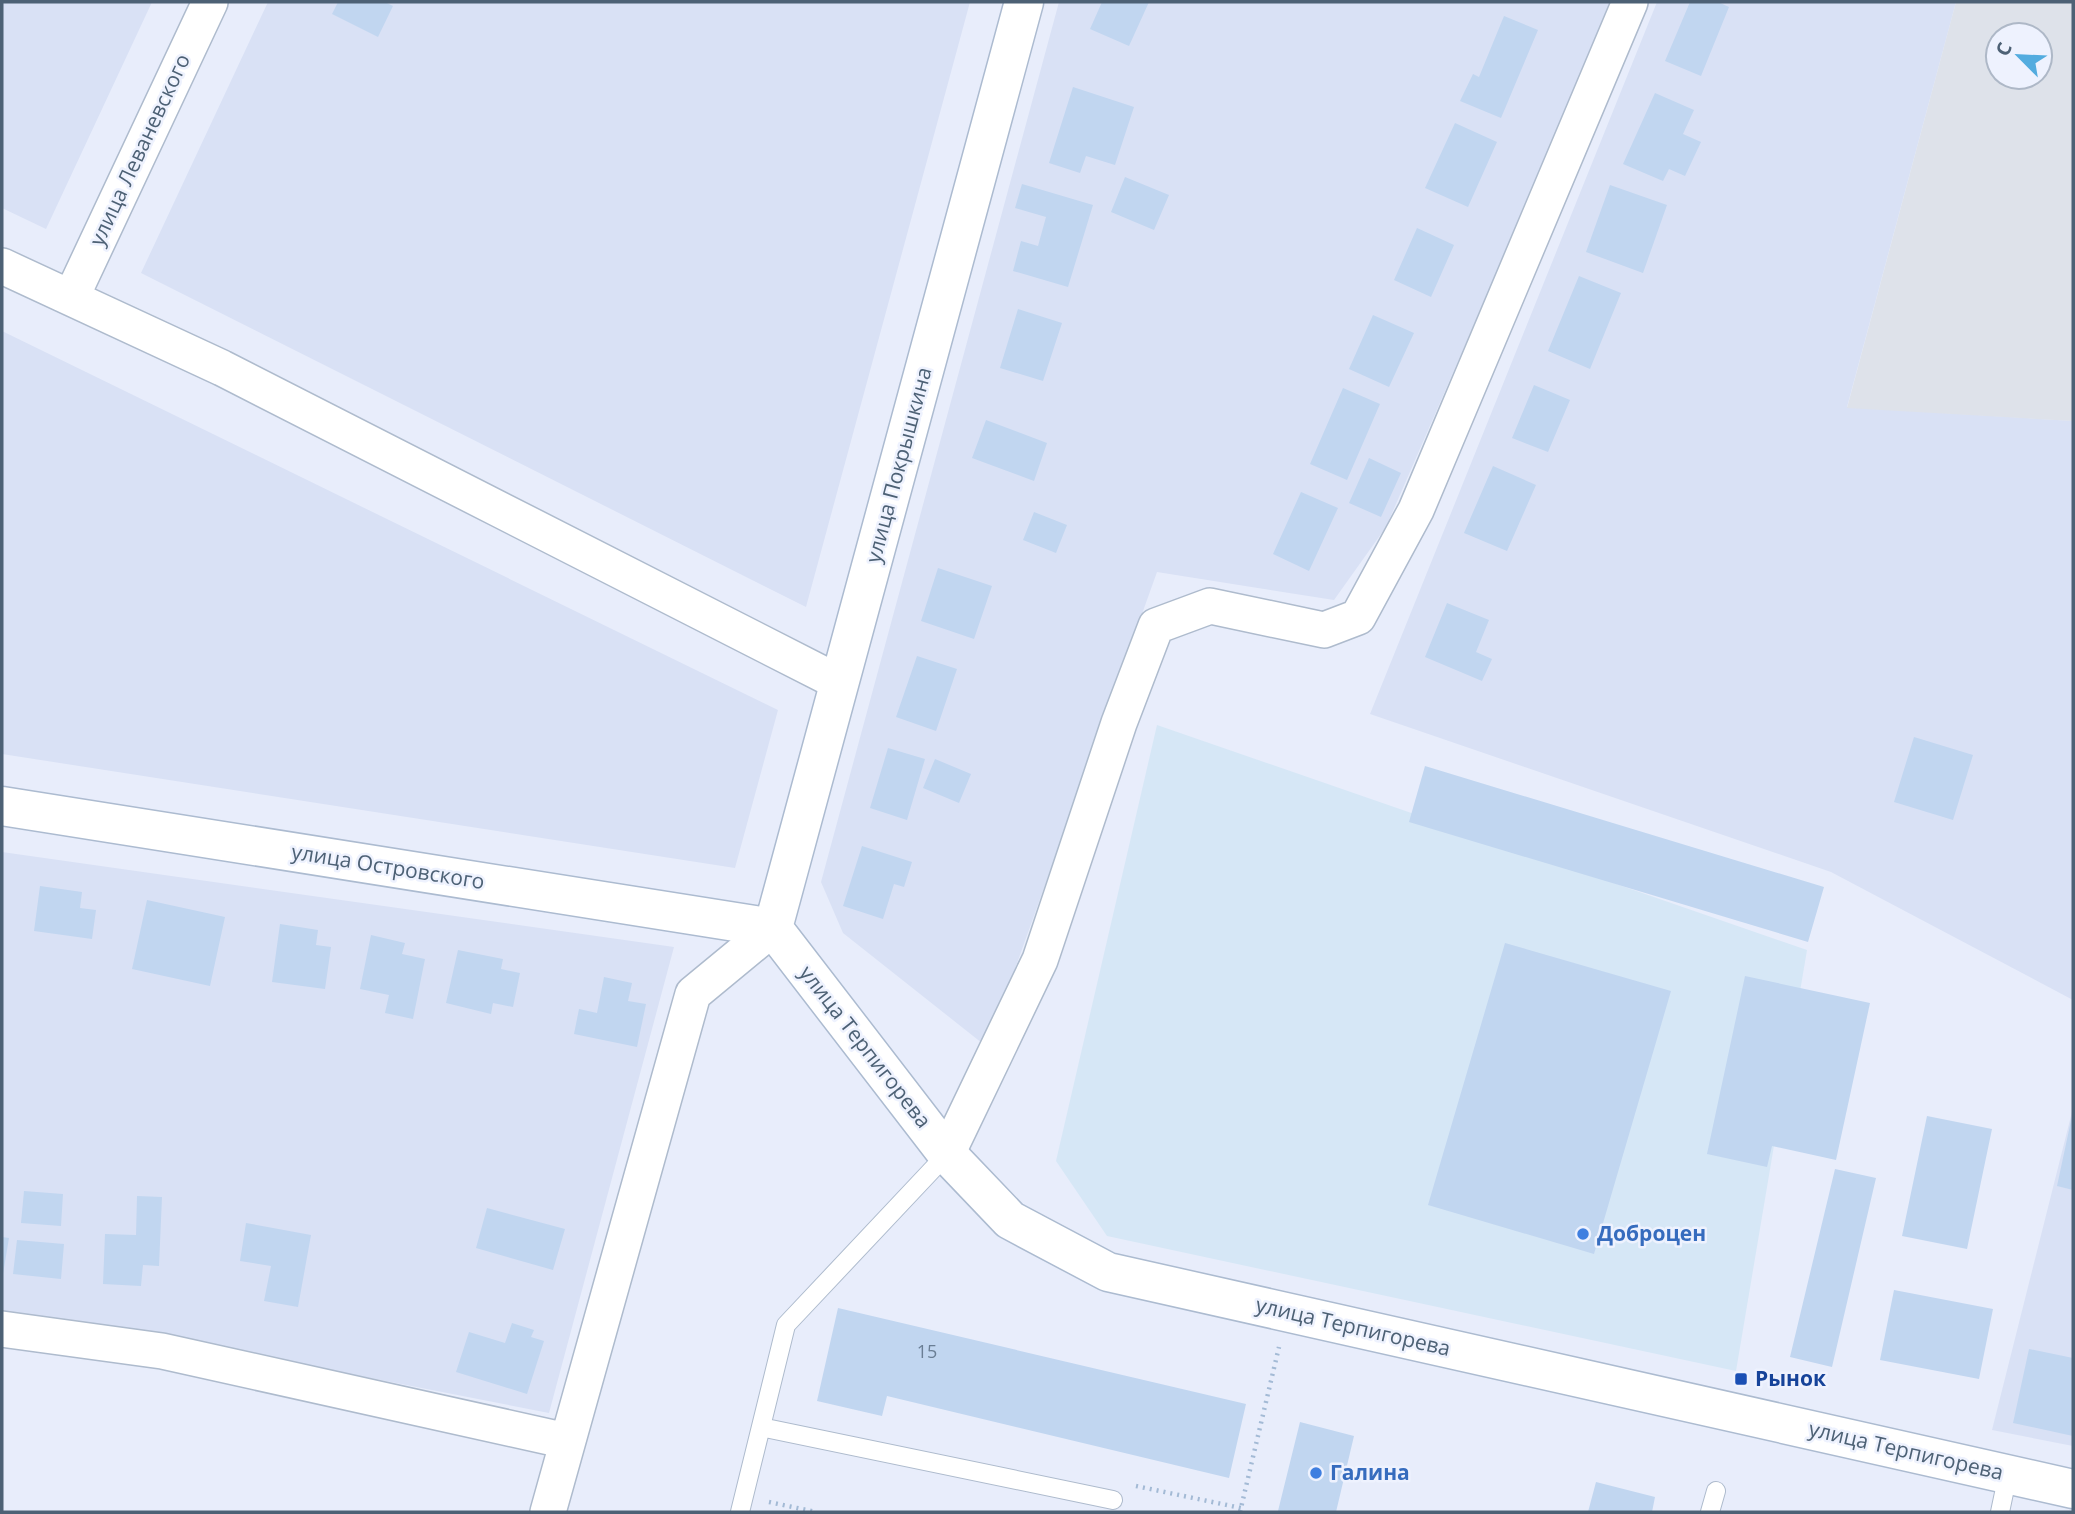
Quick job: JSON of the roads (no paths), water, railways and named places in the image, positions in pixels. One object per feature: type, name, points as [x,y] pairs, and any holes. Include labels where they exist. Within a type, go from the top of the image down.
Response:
[{"type":"street","name":"улица Леваневского","points":[[71,298],[210,2]]},
{"type":"street","name":"улица Покрышкина","points":[[773,928],[1024,2]]},
{"type":"street","points":[[947,1154],[1041,960],[1119,723],[1156,626],[1210,606],[1324,630],[1358,617],[1416,510],[1630,2]]},
{"type":"street","points":[[2,266],[222,368],[839,682]]},
{"type":"street","name":"улица Островского","points":[[2,806],[773,928]]},
{"type":"street","points":[[548,1512],[693,994],[773,928]]},
{"type":"street","name":"улица Терпигорева","points":[[773,928],[947,1154],[1010,1220],[1108,1272],[2073,1489]]},
{"type":"street","points":[[2,1329],[162,1351],[568,1441]]},
{"type":"lane","points":[[742,1504],[786,1325],[947,1154]]},
{"type":"lane","points":[[761,1427],[1114,1500]]},
{"type":"lane","points":[[2000,1512],[2008,1474]]},
{"type":"lane","points":[[1710,1512],[1716,1491]]},
{"type":"place","name":"Доброцен","points":[[1583,1234]]},
{"type":"place","name":"Рынок","points":[[1741,1379]]},
{"type":"place","name":"Галина","points":[[1316,1473]]}]
